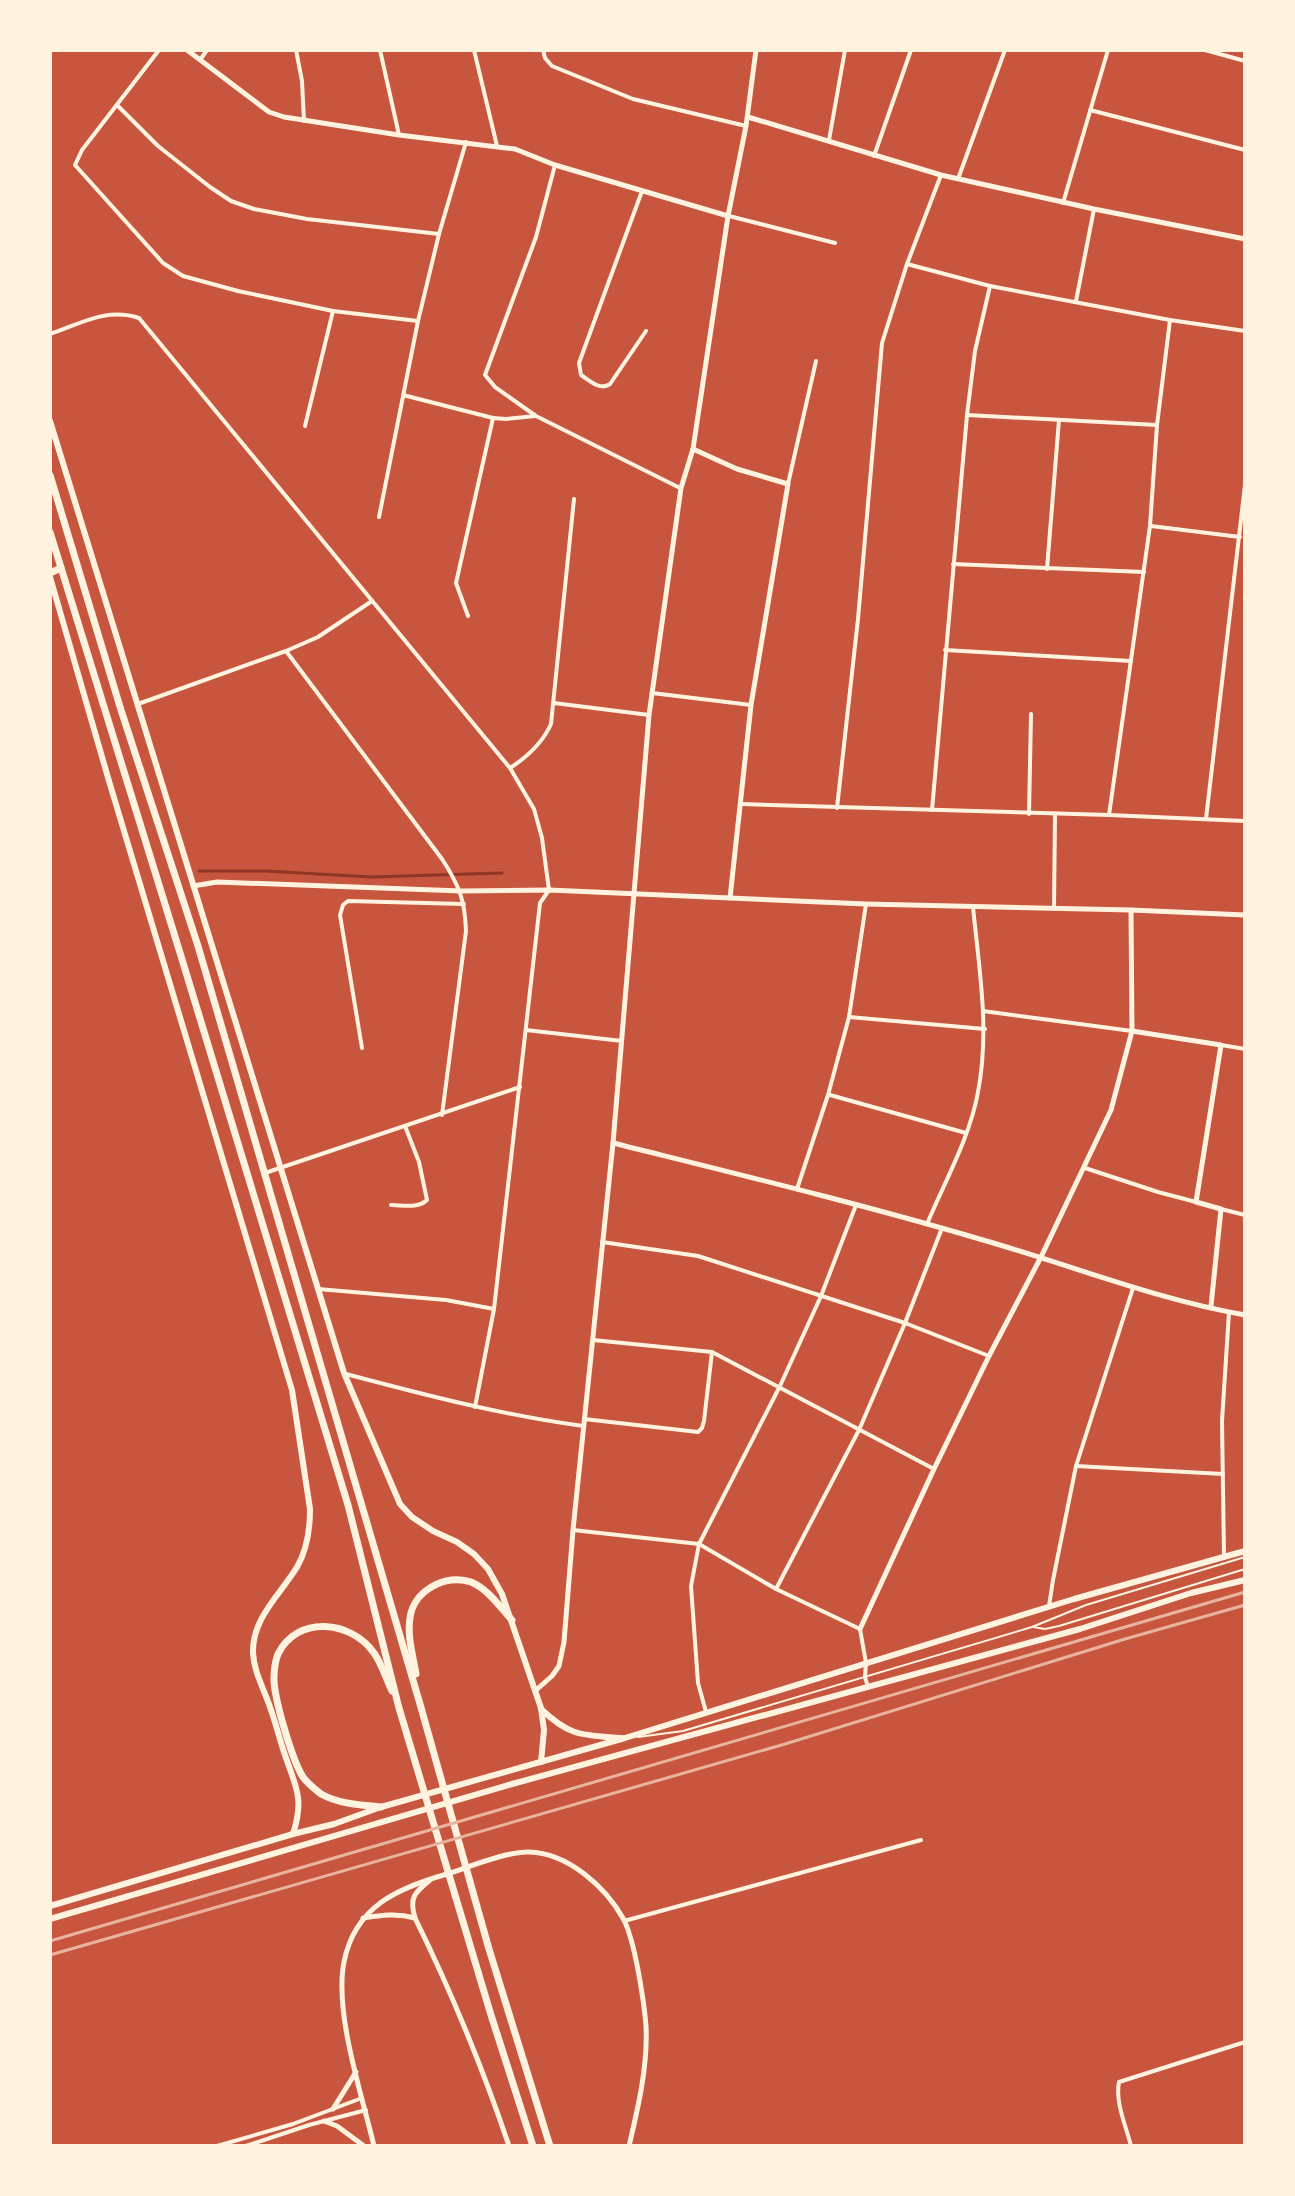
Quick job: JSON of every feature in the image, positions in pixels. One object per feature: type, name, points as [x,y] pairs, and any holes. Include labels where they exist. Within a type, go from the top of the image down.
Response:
[{"type":"highway","points":[[50,475],[121,710],[184,900],[489,1949],[550,2146]]},
{"type":"highway","points":[[50,532],[348,1505],[399,1708],[533,2146]]},
{"type":"highway","points":[[50,575],[61,568]]},
{"type":"highway","points":[[420,1704],[409,1619],[412,1608],[429,1588],[446,1580],[472,1582],[484,1590],[512,1620]]},
{"type":"highway","points":[[381,1807],[337,1800],[321,1793],[304,1778],[295,1759],[275,1691],[277,1657],[296,1634],[320,1625],[351,1632],[375,1654],[399,1708]]},
{"type":"main road","points":[[50,421],[344,1373],[400,1504],[412,1517],[474,1554],[488,1569],[502,1594],[541,1708],[544,1730],[541,1762]]},
{"type":"main road","points":[[50,575],[113,796],[292,1390],[310,1525],[306,1546],[297,1566],[263,1615],[253,1654],[256,1675],[269,1702],[297,1786],[298,1817],[293,1834]]},
{"type":"main road","points":[[50,1906],[625,1738],[1088,1595],[1245,1551]]},
{"type":"main road","points":[[50,1919],[512,1784],[1080,1629],[1191,1593],[1245,1580]]},
{"type":"main road","points":[[541,1708],[557,1724],[570,1731],[585,1736],[625,1738]]},
{"type":"main road","points":[[123,1884],[129,1896]]},
{"type":"street","points":[[159,50],[82,150],[75,165],[163,263],[183,276],[238,291],[333,311],[418,321]]},
{"type":"street","points":[[187,50],[269,112],[304,121],[515,149],[555,165],[642,191],[835,243]]},
{"type":"street","points":[[200,60],[207,50]]},
{"type":"street","points":[[296,50],[302,81],[304,121]]},
{"type":"street","points":[[380,50],[399,135]]},
{"type":"street","points":[[474,50],[497,146]]},
{"type":"street","points":[[543,50],[552,66],[633,99],[746,126]]},
{"type":"street","points":[[534,1691],[559,1666],[564,1642],[613,1143],[649,715],[681,488],[693,449],[728,216],[748,117],[756,50]]},
{"type":"street","points":[[829,140],[845,50]]},
{"type":"street","points":[[874,156],[911,50]]},
{"type":"street","points":[[958,179],[1005,50]]},
{"type":"street","points":[[1063,203],[1108,50]]},
{"type":"street","points":[[1205,50],[1245,61]]},
{"type":"street","points":[[117,105],[158,146],[231,201],[254,209],[307,219],[439,234]]},
{"type":"street","points":[[1090,110],[1245,150]]},
{"type":"street","points":[[748,117],[941,175],[1245,239]]},
{"type":"street","points":[[379,517],[418,321],[466,142]]},
{"type":"street","points":[[555,165],[536,237],[485,371],[487,379],[536,416],[681,488]]},
{"type":"street","points":[[837,808],[858,619],[882,343],[907,264],[941,175]]},
{"type":"street","points":[[642,191],[579,363],[581,375],[600,387],[610,384],[646,331]]},
{"type":"street","points":[[1076,302],[1094,209]]},
{"type":"street","points":[[907,264],[990,286],[1245,331]]},
{"type":"street","points":[[932,810],[967,415],[975,351],[990,286]]},
{"type":"street","points":[[305,426],[333,311]]},
{"type":"street","points":[[50,334],[111,313],[139,318],[510,768],[534,809],[542,838],[549,890],[540,903],[494,1309],[475,1407]]},
{"type":"street","points":[[1109,815],[1150,526],[1157,425],[1170,320]]},
{"type":"street","points":[[730,898],[751,705],[788,484],[816,361]]},
{"type":"street","points":[[403,395],[493,418],[536,416]]},
{"type":"street","points":[[967,415],[1157,425]]},
{"type":"street","points":[[468,616],[456,583],[493,418]]},
{"type":"street","points":[[1047,569],[1059,420]]},
{"type":"street","points":[[693,449],[737,469],[788,484]]},
{"type":"street","points":[[1206,819],[1245,485]]},
{"type":"street","points":[[510,768],[525,758],[546,735],[551,724],[574,499]]},
{"type":"street","points":[[1150,526],[1240,537]]},
{"type":"street","points":[[953,564],[1144,572]]},
{"type":"street","points":[[138,704],[318,637],[372,601]]},
{"type":"street","points":[[945,650],[1131,661]]},
{"type":"street","points":[[286,651],[461,891],[466,931],[442,1115]]},
{"type":"street","points":[[652,693],[751,705]]},
{"type":"street","points":[[554,703],[649,715]]},
{"type":"street","points":[[1029,814],[1031,714]]},
{"type":"street","points":[[741,804],[1245,821]]},
{"type":"street","points":[[1054,908],[1055,815]]},
{"type":"street","points":[[193,886],[217,882],[461,891],[549,890],[866,904],[1245,915]]},
{"type":"street","points":[[362,1048],[340,915],[343,905],[348,901],[464,904]]},
{"type":"street","points":[[797,1189],[828,1095],[849,1017],[866,904]]},
{"type":"street","points":[[927,1224],[966,1133],[978,1092],[985,1029],[973,907]]},
{"type":"street","points":[[868,1687],[860,1629],[934,1469],[1111,1110],[1132,1031],[1131,910]]},
{"type":"street","points":[[983,1011],[1245,1049]]},
{"type":"street","points":[[849,1017],[985,1029]]},
{"type":"street","points":[[526,1030],[622,1041]]},
{"type":"street","points":[[1196,1202],[1221,1045]]},
{"type":"street","points":[[265,1173],[520,1087]]},
{"type":"street","points":[[828,1095],[966,1133]]},
{"type":"street","points":[[391,1205],[416,1206],[427,1200],[419,1162],[405,1126]]},
{"type":"street","points":[[613,1143],[942,1228],[1133,1288],[1245,1315]]},
{"type":"street","points":[[1085,1168],[1158,1192],[1245,1215]]},
{"type":"street","points":[[706,1712],[698,1683],[691,1586],[699,1544],[780,1386],[821,1296],[856,1205]]},
{"type":"street","points":[[1211,1306],[1221,1209]]},
{"type":"street","points":[[776,1589],[859,1430],[942,1228]]},
{"type":"street","points":[[602,1242],[698,1256],[905,1323],[989,1356]]},
{"type":"street","points":[[317,1288],[434,1299],[494,1309]]},
{"type":"street","points":[[1049,1608],[1076,1466],[1133,1288]]},
{"type":"street","points":[[1224,1556],[1222,1421],[1229,1312]]},
{"type":"street","points":[[593,1340],[712,1352],[934,1469]]},
{"type":"street","points":[[344,1373],[528,1419],[636,1423],[698,1432],[704,1421],[712,1352]]},
{"type":"street","points":[[1076,1466],[1223,1474]]},
{"type":"street","points":[[573,1530],[699,1544],[776,1589],[860,1629]]},
{"type":"street","points":[[624,1921],[921,1840]]},
{"type":"street","points":[[374,2146],[345,2022],[341,1988],[344,1961],[362,1918],[385,1898],[416,1883],[515,1853],[528,1852],[558,1858],[586,1875],[598,1885],[624,1921],[641,1989],[646,2028],[644,2069],[629,2146]]},
{"type":"street","points":[[434,1877],[415,1894],[411,1904],[509,2146]]},
{"type":"street","points":[[362,1918],[390,1914],[415,1918]]},
{"type":"street","points":[[1131,2146],[1119,2100],[1119,2082],[1245,2042]]},
{"type":"street","points":[[333,2109],[356,2071]]},
{"type":"street","points":[[217,2146],[293,2124],[362,2098]]},
{"type":"street","points":[[246,2146],[366,2110]]},
{"type":"street","points":[[324,2121],[337,2126],[364,2146]]},
{"type":"lane","points":[[625,1738],[683,1731],[1032,1627],[1086,1605],[1245,1557]]},
{"type":"lane","points":[[1032,1627],[1045,1629],[1068,1624],[1245,1569]]},
{"type":"waterway","points":[[199,871],[371,877],[502,873]]},
{"type":"railway","points":[[50,1941],[1245,1592]]},
{"type":"railway","points":[[50,1955],[785,1744],[1245,1605]]}]
